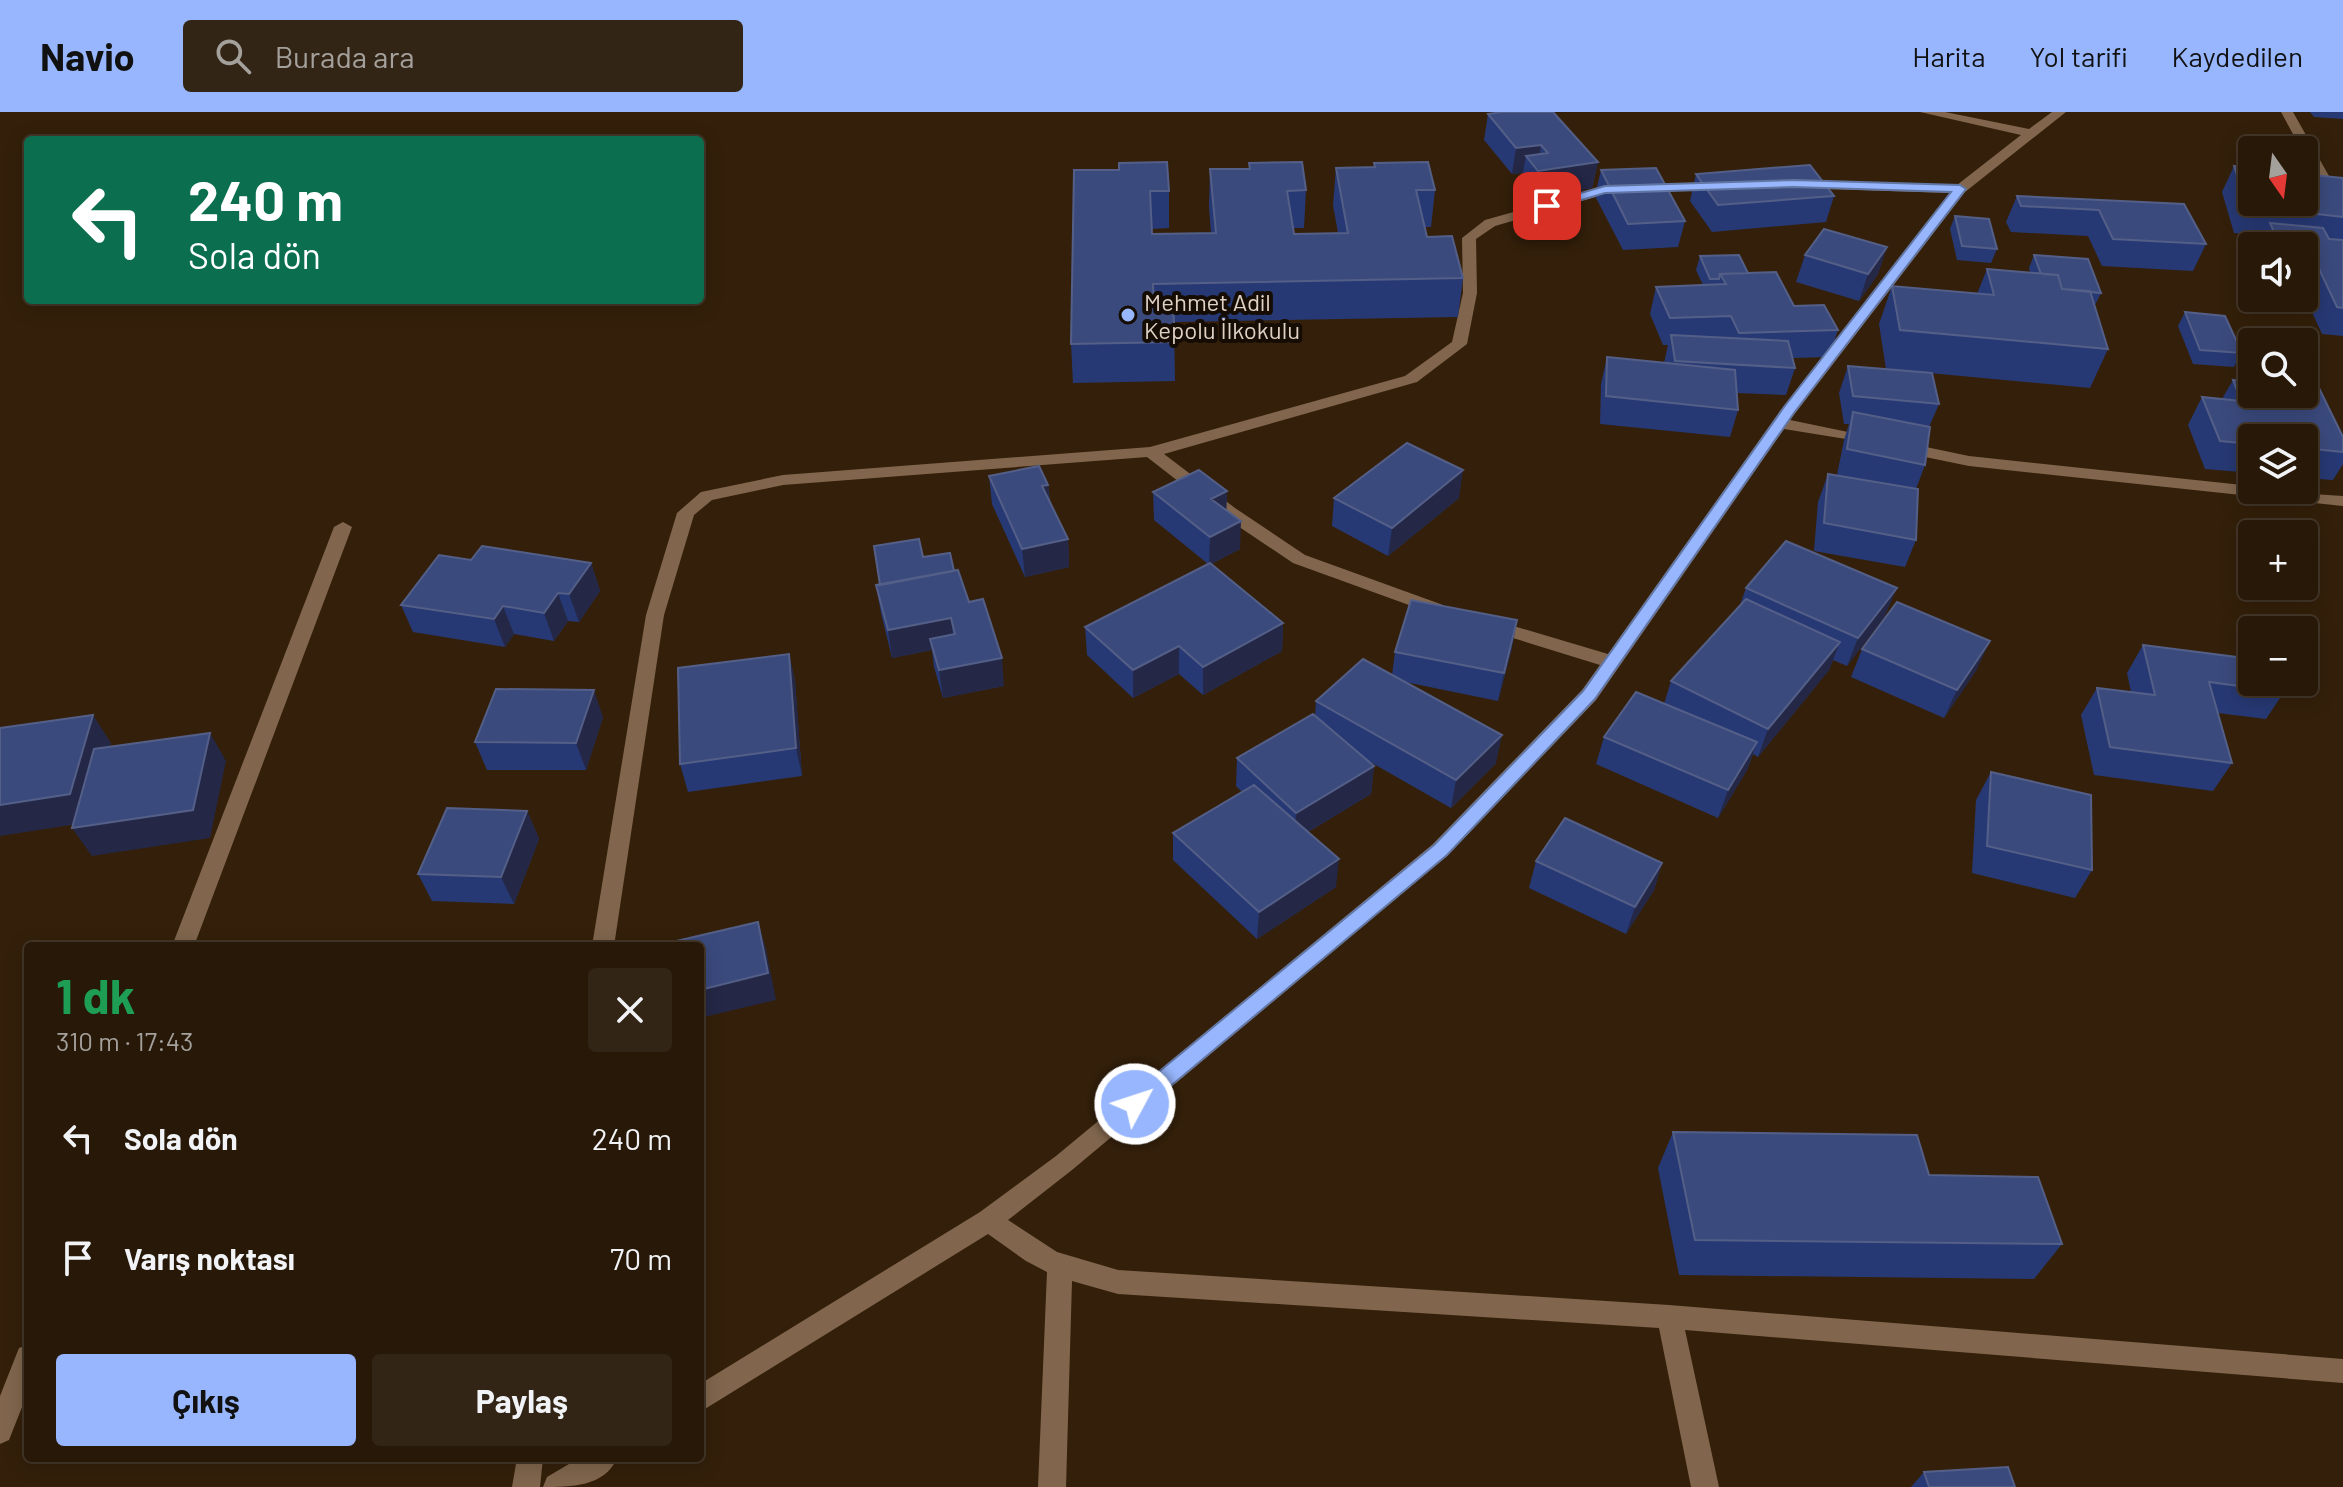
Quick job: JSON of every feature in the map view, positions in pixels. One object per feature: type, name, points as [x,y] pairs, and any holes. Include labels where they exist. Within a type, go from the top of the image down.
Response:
[{"type":"street","points":[[1926,112],[2029,133]]},
{"type":"street","points":[[704,1397],[989,1220],[1064,1163],[1440,850],[1589,695],[1780,423],[1960,189],[2060,112]]},
{"type":"street","points":[[2287,112],[2343,213]]},
{"type":"street","points":[[1777,184],[1960,189]]},
{"type":"street","points":[[604,942],[655,615],[686,513],[707,496],[783,480],[1151,452],[1411,379],[1459,344],[1470,293],[1469,238],[1490,223],[1605,190],[1730,185]]},
{"type":"street","points":[[1780,423],[1969,461],[2343,501]]},
{"type":"street","points":[[1151,452],[1229,512],[1299,559],[1459,616],[1613,662]]},
{"type":"street","points":[[185,942],[343,527]]},
{"type":"street","points":[[989,1220],[1022,1248],[1060,1268],[1118,1282],[1669,1317],[2343,1371]]},
{"type":"street","points":[[1052,1487],[1060,1268]]},
{"type":"street","points":[[1669,1317],[1705,1487]]},
{"type":"street","points":[[0,1431],[24,1368]]},
{"type":"street","points":[[526,1487],[529,1462]]},
{"type":"street","points":[[557,1487],[598,1462]]},
{"type":"building","points":[[1553,112],[1598,162],[1538,171],[1526,156],[1548,153],[1541,145],[1516,148],[1488,114]]},
{"type":"building","points":[[1167,162],[1169,191],[1150,191],[1152,234],[1216,233],[1210,169],[1250,169],[1249,163],[1302,162],[1306,190],[1287,191],[1294,234],[1348,233],[1336,168],[1375,167],[1374,163],[1428,162],[1435,190],[1416,190],[1427,237],[1452,236],[1463,278],[1153,284],[1154,306],[1173,305],[1175,342],[1071,344],[1074,170],[1119,170],[1119,163]]},
{"type":"building","points":[[1810,165],[1834,196],[1718,205],[1696,174]]},
{"type":"building","points":[[1656,168],[1685,221],[1628,224],[1601,170]]},
{"type":"building","points":[[2318,175],[2343,178],[2343,217],[2318,214]]},
{"type":"building","points":[[2017,196],[2184,204],[2206,244],[2113,239],[2099,210],[2021,206]]},
{"type":"building","points":[[1955,216],[1989,219],[1997,249],[1962,246]]},
{"type":"building","points":[[2270,223],[2323,228],[2329,239],[2343,240],[2343,308],[2337,307],[2318,267],[2318,232],[2274,232]]},
{"type":"building","points":[[1824,229],[1887,247],[1868,274],[1805,255]]},
{"type":"building","points":[[1739,255],[1748,273],[1720,274],[1719,279],[1710,279],[1700,256]]},
{"type":"building","points":[[2034,255],[2088,259],[2101,293],[2062,289],[2058,275],[2041,274]]},
{"type":"building","points":[[1987,269],[2058,275],[2062,289],[2090,291],[2108,349],[1900,330],[1892,286],[1994,295]]},
{"type":"building","points":[[1776,272],[1794,306],[1824,305],[1838,330],[1739,333],[1731,316],[1670,318],[1656,287],[1726,284],[1720,274]]},
{"type":"building","points":[[2185,312],[2225,316],[2238,344],[2238,353],[2200,350]]},
{"type":"building","points":[[1671,335],[1788,341],[1795,368],[1675,361]]},
{"type":"building","points":[[1607,357],[1735,370],[1738,410],[1606,396]]},
{"type":"building","points":[[1848,366],[1932,373],[1939,404],[1853,396]]},
{"type":"building","points":[[2319,388],[2343,437],[2343,452],[2318,449],[2318,424],[2238,424],[2238,443],[2220,441],[2202,397],[2238,401],[2238,408],[2318,408]]},
{"type":"building","points":[[1853,412],[1930,427],[1925,465],[1847,449]]},
{"type":"building","points":[[1407,443],[1463,470],[1392,528],[1334,498]]},
{"type":"building","points":[[1039,466],[1048,485],[1042,486],[1068,539],[1022,549],[989,476]]},
{"type":"building","points":[[1199,470],[1227,491],[1211,499],[1241,521],[1210,537],[1153,492]]},
{"type":"building","points":[[1828,474],[1918,489],[1916,540],[1824,523]]},
{"type":"building","points":[[919,539],[923,557],[950,553],[954,571],[880,585],[874,546]]},
{"type":"building","points":[[1786,541],[1897,588],[1858,638],[1746,588]]},
{"type":"building","points":[[482,546],[591,563],[569,594],[558,593],[544,613],[503,606],[494,619],[401,605],[439,555],[471,560]]},
{"type":"building","points":[[1210,563],[1283,623],[1203,667],[1179,646],[1133,670],[1085,627]]},
{"type":"building","points":[[958,570],[969,602],[983,599],[1002,658],[939,670],[930,639],[955,634],[951,618],[888,630],[876,585]]},
{"type":"building","points":[[1746,599],[1840,642],[1768,729],[1671,681]]},
{"type":"building","points":[[1411,600],[1517,620],[1504,673],[1395,652]]},
{"type":"building","points":[[1897,602],[1990,641],[1957,690],[1862,649]]},
{"type":"building","points":[[2143,645],[2238,657],[2238,686],[2209,682],[2232,763],[2110,747],[2097,688],[2155,695]]},
{"type":"building","points":[[789,654],[796,748],[680,764],[678,668]]},
{"type":"building","points":[[1363,659],[1502,735],[1456,780],[1316,701]]},
{"type":"building","points":[[496,689],[594,690],[576,743],[475,742]]},
{"type":"building","points":[[1636,692],[1757,742],[1728,790],[1604,737]]},
{"type":"building","points":[[1313,714],[1374,766],[1296,813],[1237,758]]},
{"type":"building","points":[[93,715],[70,794],[0,805],[0,728]]},
{"type":"building","points":[[210,733],[193,810],[72,828],[94,749]]},
{"type":"building","points":[[1991,772],[2091,795],[2092,870],[1987,846]]},
{"type":"building","points":[[1254,785],[1339,859],[1259,912],[1173,833]]},
{"type":"building","points":[[447,808],[527,811],[501,877],[418,874]]},
{"type":"building","points":[[1565,818],[1662,863],[1635,907],[1536,861]]},
{"type":"building","points":[[758,922],[768,973],[704,989],[704,942],[672,942]]},
{"type":"building","points":[[1673,1132],[1917,1135],[1929,1175],[2038,1177],[2062,1244],[1695,1240]]},
{"type":"building","points":[[2008,1467],[2015,1487],[1929,1487],[1924,1472]]},
{"type":"place","name":"Mehmet Adil Kepolu İlkokulu","points":[[1128,315]]},
{"type":"route","points":[[1135,1104],[1440,850],[1589,695],[1789,410],[1960,189],[1793,183],[1605,190],[1547,206]]}]
